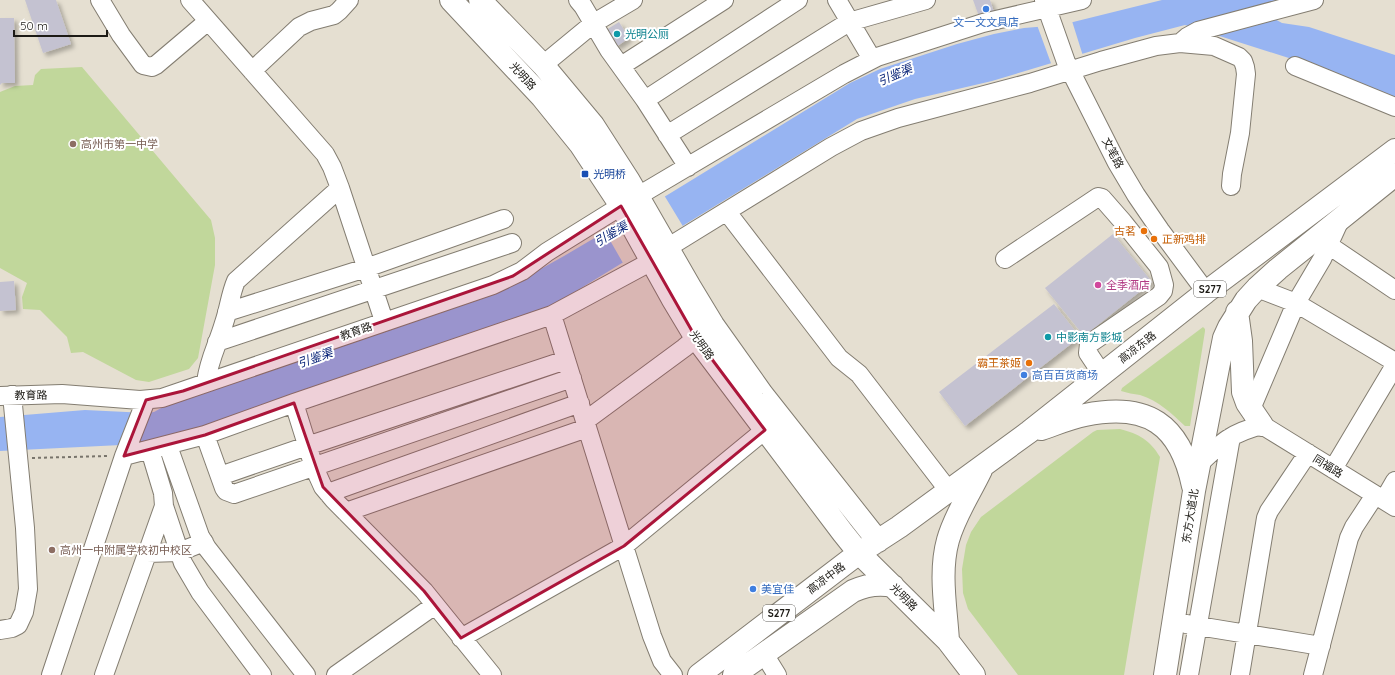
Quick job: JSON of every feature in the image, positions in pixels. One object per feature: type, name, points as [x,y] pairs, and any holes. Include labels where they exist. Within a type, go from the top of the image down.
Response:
[{"type":"main road","name":"光明路","points":[[451,0],[506,58],[631,205]]},
{"type":"main road","name":"光明路","points":[[480,0],[543,65],[593,125],[631,205],[657,250],[762,394],[878,542]]},
{"type":"main road","name":"高凉东路","points":[[878,542],[1029,432],[1206,292],[1395,150]]},
{"type":"main road","name":"S277","points":[[1237,312],[1257,288],[1278,269],[1323,242],[1339,222],[1395,176]]},
{"type":"main road","name":"光明路","points":[[657,250],[672,298],[696,338],[859,553],[948,641],[974,675]]},
{"type":"main road","points":[[1237,312],[1241,341],[1242,387],[1245,398],[1256,417]]},
{"type":"main road","name":"东方大道北","points":[[1165,675],[1194,491],[1220,358],[1224,338],[1237,312]]},
{"type":"main road","name":"S277","points":[[1029,432],[1083,415],[1118,410],[1136,412],[1159,423],[1174,439],[1184,456],[1194,491]]},
{"type":"main road","points":[[800,477],[818,465]]},
{"type":"main road","name":"S277","points":[[948,641],[944,583],[946,551],[958,515],[982,467]]},
{"type":"main road","name":"高凉中路","points":[[699,675],[859,553],[878,542]]},
{"type":"main road","name":"S277","points":[[736,674],[852,591],[863,586],[880,584],[893,586]]},
{"type":"main road","points":[[724,656],[736,674]]},
{"type":"street","points":[[100,0],[121,35],[143,65],[147,66],[156,65],[208,20]]},
{"type":"street","points":[[190,0],[325,154],[340,188],[384,321]]},
{"type":"street","points":[[252,71],[299,27],[311,21],[334,15],[349,0]]},
{"type":"street","points":[[578,0],[594,23],[605,44],[645,100],[688,167]]},
{"type":"street","points":[[543,65],[594,23],[633,0]]},
{"type":"street","points":[[621,66],[724,0]]},
{"type":"street","points":[[645,100],[798,0]]},
{"type":"street","points":[[837,0],[872,60]]},
{"type":"street","points":[[667,135],[849,22],[926,0]]},
{"type":"street","name":"教育路","points":[[6,395],[62,394],[144,404],[493,285],[514,276],[547,252],[631,205],[688,167],[844,74],[872,60],[983,23],[1082,0]]},
{"type":"street","points":[[1180,43],[1187,37],[1198,32],[1314,0]]},
{"type":"street","name":"文笔路","points":[[1047,9],[1068,66],[1117,162],[1136,195],[1206,292]]},
{"type":"street","points":[[127,451],[150,450],[205,436],[294,403],[552,315],[657,250],[726,212],[831,147],[865,129],[898,118],[1030,83],[1068,66],[1156,46],[1180,43],[1204,44],[1226,50],[1238,57],[1243,61],[1246,74],[1240,133],[1231,186]]},
{"type":"street","points":[[1295,66],[1395,107]]},
{"type":"street","points":[[206,382],[208,367],[224,324],[236,281],[340,188]]},
{"type":"street","points":[[1006,259],[1098,198],[1102,198],[1123,222],[1159,266],[1164,285],[1163,291],[1159,296],[1089,344],[1088,353],[1102,374]]},
{"type":"street","points":[[726,212],[839,358],[859,374],[949,491]]},
{"type":"street","points":[[227,312],[366,268],[504,219]]},
{"type":"street","points":[[1323,242],[1395,290]]},
{"type":"street","points":[[1199,464],[1223,442],[1241,431],[1256,417],[1296,303],[1322,259],[1323,242]]},
{"type":"street","points":[[217,342],[512,243]]},
{"type":"street","points":[[1257,288],[1296,303],[1395,363],[1333,469]]},
{"type":"street","points":[[552,315],[657,648],[662,661],[672,675]]},
{"type":"street","points":[[346,512],[586,424],[696,338]]},
{"type":"street","points":[[220,476],[566,360]]},
{"type":"street","points":[[205,436],[226,491],[234,494],[572,378]]},
{"type":"street","points":[[0,630],[12,628],[18,625],[24,612],[28,589],[19,454],[14,413],[6,395]]},
{"type":"street","points":[[294,403],[314,467],[323,487],[419,586],[492,675]]},
{"type":"street","points":[[328,493],[580,403]]},
{"type":"street","points":[[51,675],[144,404]]},
{"type":"street","name":"同福路","points":[[1256,417],[1308,453],[1385,500]]},
{"type":"street","points":[[461,638],[624,546],[765,430]]},
{"type":"street","points":[[1189,675],[1231,437]]},
{"type":"street","points":[[168,446],[204,542],[306,675]]},
{"type":"street","points":[[150,450],[163,493],[164,506],[183,563],[200,592],[262,675]]},
{"type":"street","points":[[1240,675],[1263,530],[1267,514],[1308,453]]},
{"type":"street","points":[[1313,675],[1348,538],[1354,527],[1385,500],[1395,481]]},
{"type":"street","points":[[104,675],[164,506]]},
{"type":"street","points":[[147,552],[179,552],[204,542]]},
{"type":"street","points":[[336,675],[435,605]]},
{"type":"street","points":[[1174,622],[1321,646]]},
{"type":"street","points":[[764,654],[777,675]]},
{"type":"path","points":[[19,454],[127,451]]},
{"type":"highlighted area","points":[[621,206],[696,338],[765,430],[624,546],[461,638],[424,591],[323,487],[294,403],[205,435],[124,456],[146,400],[183,391],[513,276]]},
{"type":"green space","name":"高州市第一中学","points":[[82,67],[211,220],[215,238],[215,265],[198,358],[189,369],[149,382],[136,380],[83,352],[71,353],[67,337],[40,310],[23,309],[22,297],[27,283],[0,268],[0,92],[15,86],[33,85],[35,75],[41,69]]},
{"type":"green space","points":[[1203,327],[1205,331],[1190,426],[1185,426],[1164,408],[1153,401],[1140,395],[1121,391],[1122,388]]},
{"type":"green space","points":[[1120,429],[1143,438],[1152,446],[1160,457],[1124,675],[1018,675],[968,609],[963,593],[962,569],[966,545],[971,532],[981,517],[1093,432],[1097,430]]},
{"type":"water","name":"引鉴渠","points":[[1162,0],[1289,0],[1273,18],[1282,23],[1309,27],[1395,55],[1395,100],[1292,59],[1185,25],[1135,38],[992,81],[915,99],[857,119],[540,312],[217,425],[141,444],[0,451],[0,417],[85,410],[147,413],[154,412],[163,407],[496,294],[669,194],[850,83],[880,69],[957,44],[994,34],[1024,28],[1061,25]]},
{"type":"pier","points":[[1072,21],[1083,56],[1052,66],[1037,25]]},
{"type":"pier","name":"光明桥","points":[[664,195],[684,228],[623,263],[604,230]]},
{"type":"building","points":[[25,0],[56,0],[71,44],[43,53]]},
{"type":"building","points":[[973,0],[990,0],[995,15],[980,19]]},
{"type":"building","points":[[0,18],[14,18],[15,83],[2,83],[0,85]]},
{"type":"building","name":"光明公厕","points":[[619,22],[629,38],[616,47],[606,30]]},
{"type":"building","name":"全季酒店","points":[[1113,234],[1152,282],[1084,336],[1045,288]]},
{"type":"building","points":[[14,281],[16,310],[0,311],[0,282]]},
{"type":"building","points":[[1054,304],[1080,337],[965,426],[939,392]]},
{"type":"place","name":"文一文文具店","points":[[986,9]]},
{"type":"place","name":"光明公厕","points":[[617,34]]},
{"type":"place","name":"高州市第一中学","points":[[73,144]]},
{"type":"place","name":"光明桥","points":[[585,174]]},
{"type":"place","name":"古茗","points":[[1144,231]]},
{"type":"place","name":"正新鸡排","points":[[1154,239]]},
{"type":"place","name":"全季酒店","points":[[1098,285]]},
{"type":"place","name":"中影南方影城","points":[[1048,337]]},
{"type":"place","name":"霸王茶姬","points":[[1029,363]]},
{"type":"place","name":"高百百货商场","points":[[1024,375]]},
{"type":"place","name":"高州一中附属学校初中校区","points":[[52,550]]},
{"type":"place","name":"美宜佳","points":[[753,589]]}]
